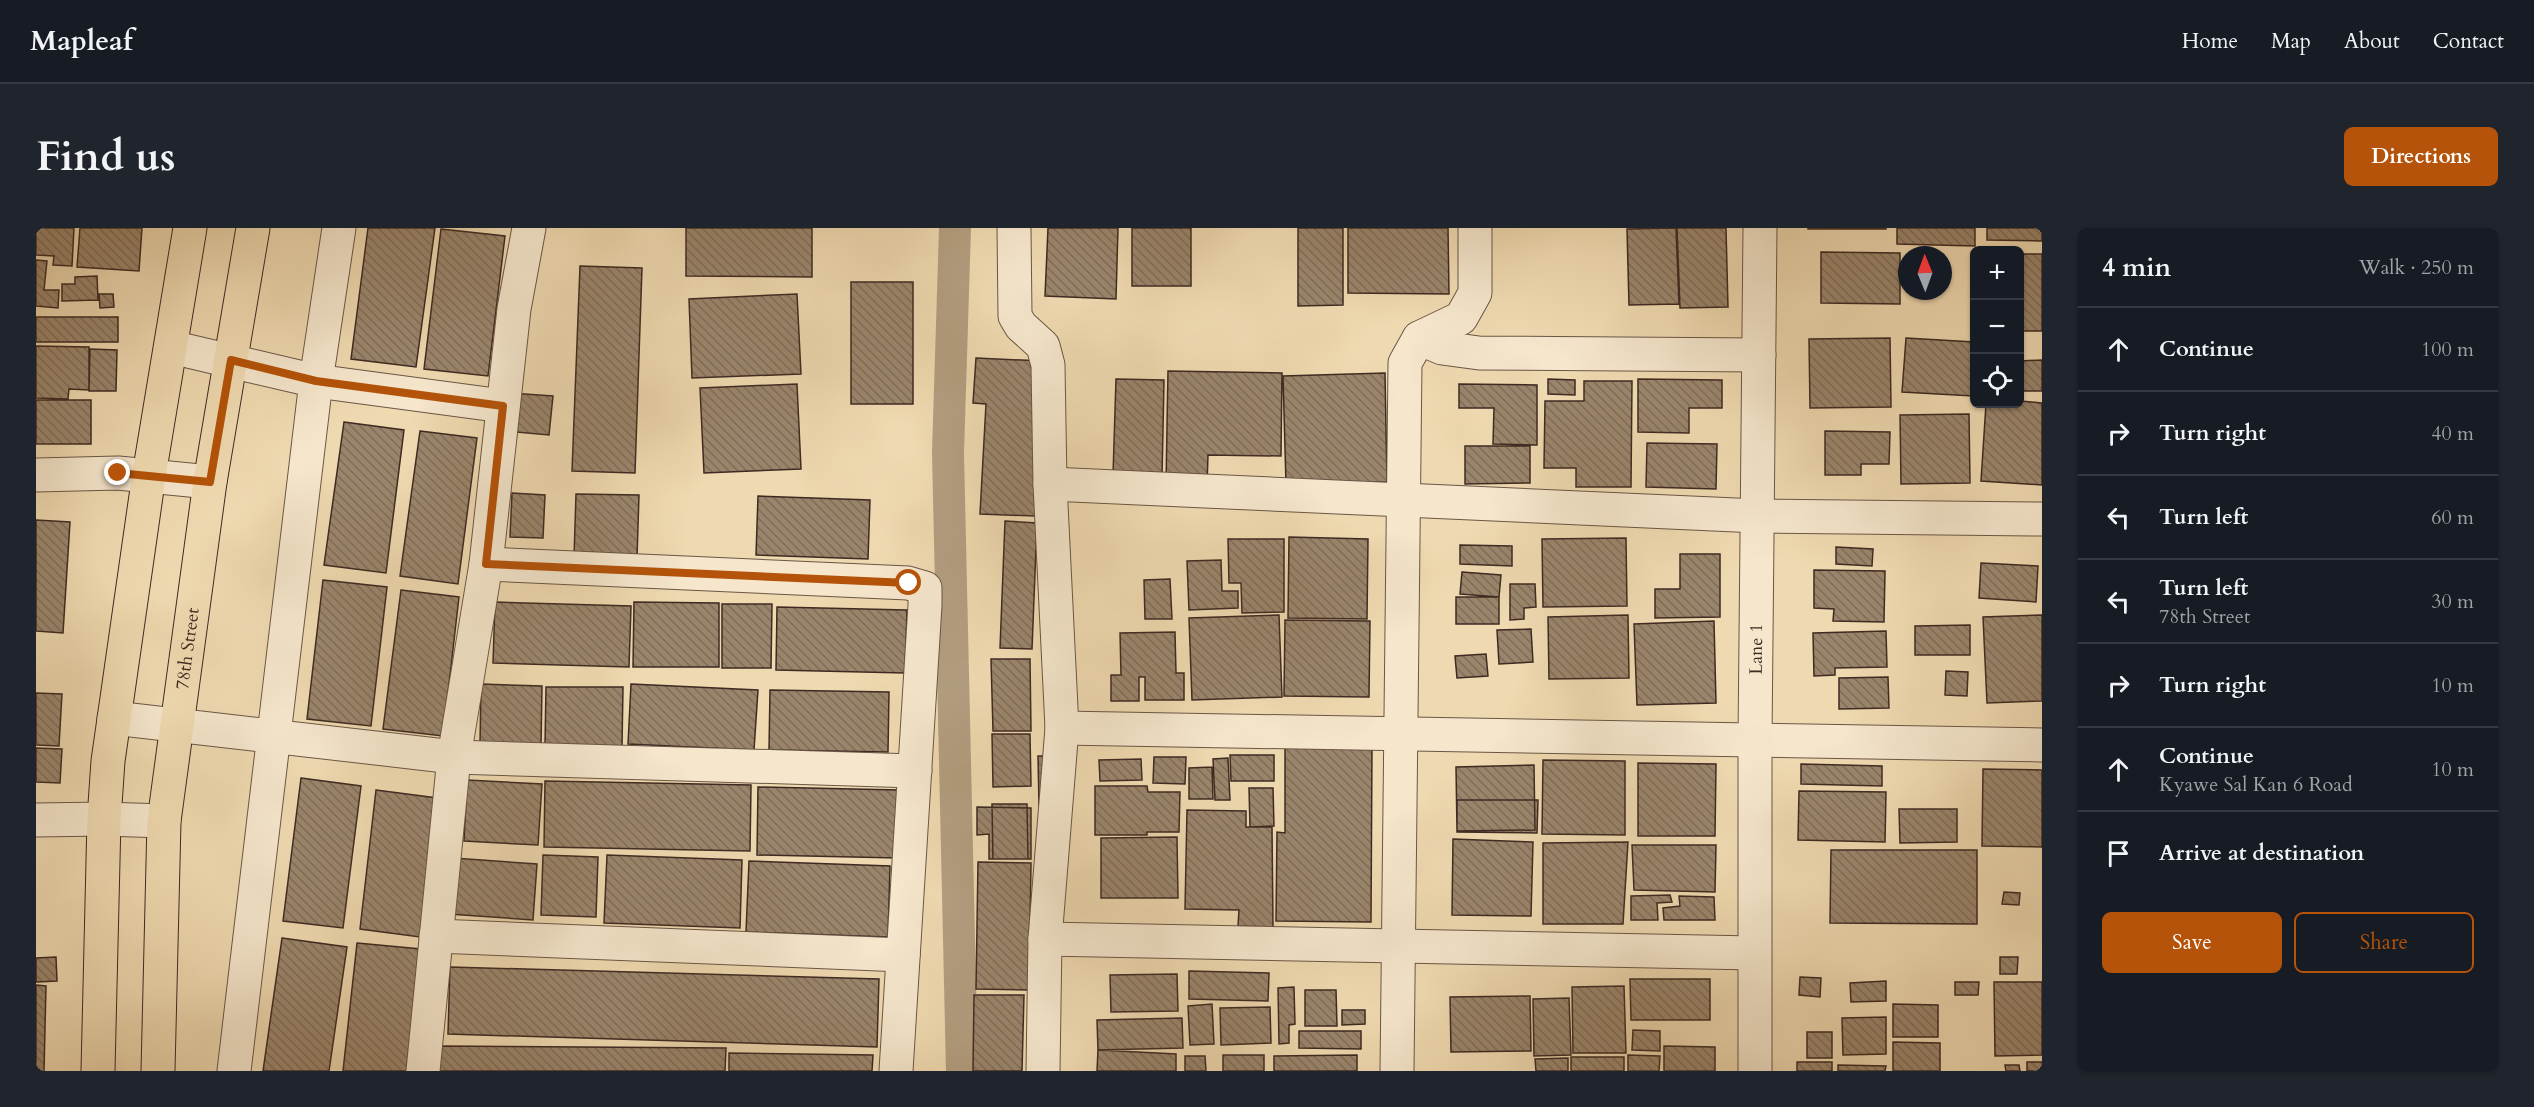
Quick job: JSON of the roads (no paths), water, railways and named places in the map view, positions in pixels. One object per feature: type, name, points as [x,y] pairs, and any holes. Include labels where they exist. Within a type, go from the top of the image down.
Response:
[{"type":"main road","points":[[98,1071],[104,819],[114,718],[149,475],[190,228]]},
{"type":"main road","name":"78th Street","points":[[159,1071],[164,821],[210,482],[253,228]]},
{"type":"street","points":[[234,1071],[316,381],[339,228]]},
{"type":"street","points":[[423,1071],[454,757],[486,564],[514,309],[529,228]]},
{"type":"street","points":[[1014,228],[1015,316],[1021,326],[1043,346],[1048,365],[1050,484],[1062,728],[1045,939],[1043,1071]]},
{"type":"street","points":[[1397,1071],[1405,363],[1419,338],[1461,318],[1475,293],[1475,228]]},
{"type":"street","name":"Lane 1","points":[[1755,1071],[1755,740],[1760,228]]},
{"type":"street","points":[[1419,338],[1442,348],[1479,353],[1759,355]]},
{"type":"street","points":[[171,347],[316,381],[503,406]]},
{"type":"street","points":[[36,475],[90,472],[149,475],[210,482]]},
{"type":"street","points":[[1050,484],[1402,502],[1758,516],[2042,519]]},
{"type":"street","points":[[486,564],[909,583],[925,588],[896,1071]]},
{"type":"street","points":[[114,718],[454,757],[915,771]]},
{"type":"street","points":[[1062,728],[1402,736],[2042,745]]},
{"type":"street","points":[[36,820],[164,821]]},
{"type":"street","points":[[436,936],[903,955]]},
{"type":"street","points":[[1045,939],[1754,953]]},
{"type":"waterway","points":[[955,228],[948,453],[962,1071]]}]
